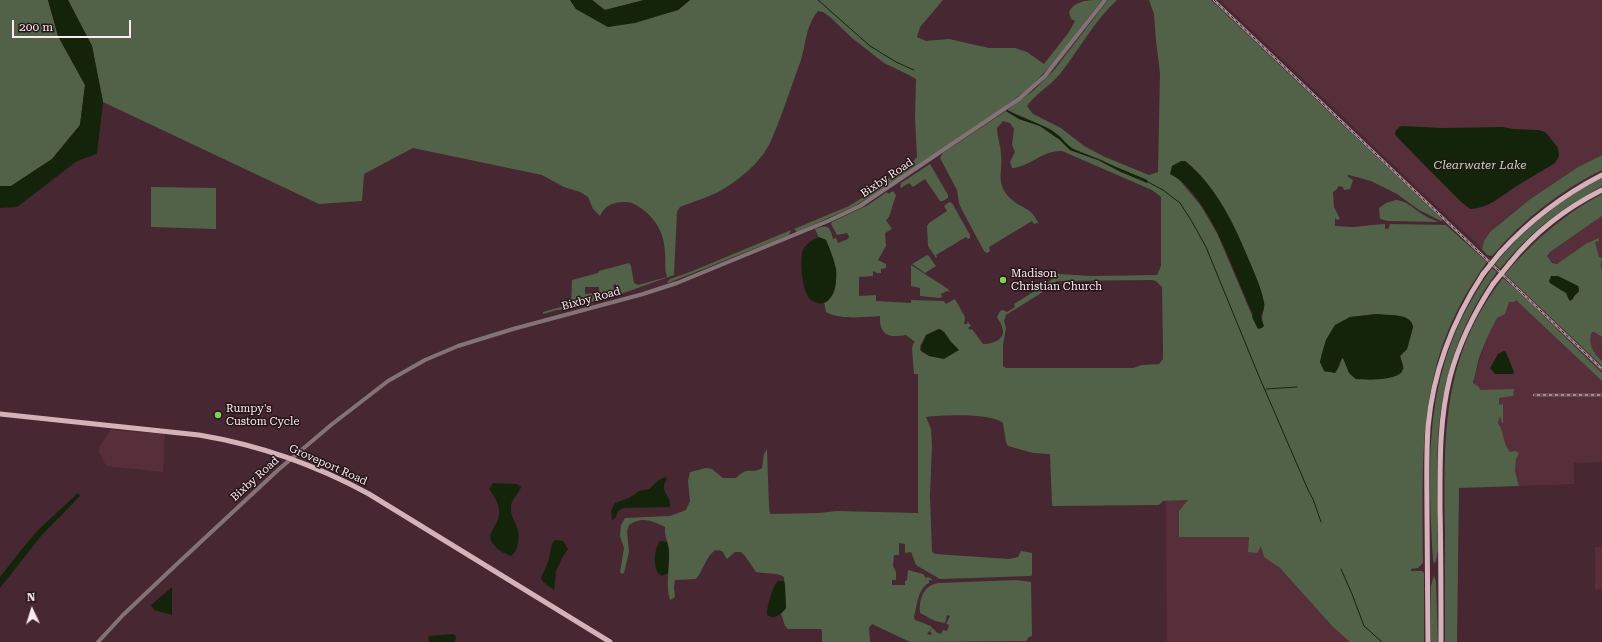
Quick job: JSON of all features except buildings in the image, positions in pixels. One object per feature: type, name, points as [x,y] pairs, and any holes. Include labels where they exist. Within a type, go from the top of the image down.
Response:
[{"type":"main road","points":[[1428,642],[1427,452],[1432,400],[1439,366],[1448,340],[1461,311],[1483,274],[1516,235],[1546,209],[1579,187],[1602,175]]},
{"type":"main road","points":[[1441,642],[1440,462],[1444,411],[1449,382],[1459,348],[1472,318],[1493,284],[1510,262],[1551,222],[1576,204],[1602,190]]},
{"type":"main road","name":"Groveport Road","points":[[0,414],[199,435],[227,440],[291,459],[330,474],[370,494],[610,642]]},
{"type":"street","name":"Bixby Road","points":[[98,642],[123,615],[291,459],[388,381],[425,360],[484,337],[643,294],[677,283],[828,221],[870,200],[1019,99],[1045,76],[1105,0]]},
{"type":"shaded area","points":[[0,0],[48,0],[58,36],[85,85],[80,125],[52,159],[11,186],[0,186]]},
{"type":"shaded area","points":[[68,0],[570,0],[576,9],[608,27],[678,10],[690,0],[943,0],[920,27],[917,37],[926,41],[949,39],[989,48],[1015,48],[1027,52],[1044,64],[1069,32],[1075,21],[1071,19],[1069,12],[1072,8],[1079,3],[1092,0],[1102,0],[1052,65],[1028,89],[1003,108],[886,188],[882,182],[901,171],[917,157],[915,118],[916,79],[884,63],[852,38],[830,17],[823,12],[818,11],[811,22],[801,60],[766,150],[755,164],[727,187],[716,193],[680,207],[677,212],[674,275],[618,295],[616,284],[613,285],[616,296],[601,300],[599,295],[599,287],[585,287],[585,294],[596,293],[598,300],[569,309],[557,310],[543,314],[543,312],[571,304],[572,280],[598,273],[599,271],[629,263],[631,266],[634,283],[638,285],[667,277],[662,235],[651,216],[636,205],[625,202],[610,205],[604,209],[600,216],[593,209],[588,197],[580,192],[564,187],[542,175],[413,148],[364,174],[362,201],[319,204],[103,102],[92,46]]},
{"type":"shaded area","points":[[592,0],[644,0],[605,10]]},
{"type":"shaded area","points":[[1108,0],[1117,0],[1094,26],[1060,74],[1027,106],[1033,114],[1061,128],[1084,146],[1105,157],[1149,175],[1158,172],[1160,73],[1154,14],[1149,0],[1211,0],[1443,220],[1441,221],[1419,210],[1397,194],[1371,181],[1349,175],[1347,176],[1353,180],[1350,189],[1344,190],[1343,187],[1339,186],[1333,192],[1334,207],[1340,219],[1336,220],[1335,217],[1335,226],[1353,227],[1385,224],[1385,229],[1388,229],[1390,224],[1446,225],[1487,262],[1464,299],[1447,335],[1435,370],[1428,406],[1424,443],[1423,563],[1418,568],[1411,569],[1411,571],[1422,571],[1424,573],[1424,642],[1350,642],[1333,627],[1280,568],[1264,557],[1261,546],[1257,553],[1248,552],[1249,537],[1179,537],[1179,511],[1188,500],[1163,501],[1159,505],[1053,506],[1050,454],[1033,453],[1008,446],[1003,423],[977,416],[926,417],[931,429],[932,445],[930,496],[932,552],[935,554],[1009,559],[1018,557],[1021,551],[1032,553],[1032,575],[940,579],[916,565],[911,552],[905,553],[905,544],[899,543],[899,555],[894,555],[893,566],[896,572],[896,580],[892,580],[892,585],[905,585],[908,570],[923,574],[926,578],[928,577],[933,580],[929,580],[929,583],[922,589],[914,617],[915,620],[931,626],[936,632],[941,634],[943,630],[947,631],[949,625],[946,624],[950,616],[947,615],[945,623],[935,621],[920,613],[921,598],[926,590],[934,584],[1017,580],[1031,582],[1032,636],[1026,641],[910,642],[872,624],[869,628],[870,642],[822,642],[821,629],[788,629],[785,626],[781,613],[786,608],[784,577],[781,575],[756,572],[741,552],[735,552],[727,559],[722,551],[715,550],[709,556],[696,579],[675,580],[675,597],[670,600],[668,582],[669,551],[665,527],[652,521],[642,520],[629,525],[627,531],[629,552],[624,573],[622,574],[620,572],[624,548],[620,536],[621,525],[625,518],[670,516],[686,510],[690,501],[688,481],[690,472],[706,468],[712,469],[723,478],[736,478],[744,472],[755,471],[762,468],[764,454],[767,449],[770,514],[837,511],[918,513],[918,374],[914,374],[912,349],[915,342],[906,335],[890,336],[884,332],[881,328],[880,316],[845,317],[832,315],[826,312],[824,302],[831,298],[834,291],[836,274],[826,240],[819,238],[815,229],[828,227],[831,231],[833,239],[836,238],[838,243],[848,239],[849,236],[847,233],[837,235],[831,224],[832,222],[868,205],[887,192],[888,194],[893,191],[896,195],[889,217],[886,220],[892,229],[885,233],[886,246],[878,260],[886,264],[886,268],[881,269],[881,273],[873,271],[873,276],[859,277],[859,296],[876,295],[876,301],[911,303],[911,300],[944,301],[946,304],[955,299],[965,317],[964,324],[967,324],[968,322],[971,326],[968,328],[970,330],[972,329],[983,344],[995,342],[1003,335],[1002,326],[997,317],[1000,311],[1003,310],[1007,312],[1015,307],[1014,304],[1046,284],[1058,274],[1092,276],[1157,275],[1161,266],[1161,197],[1152,190],[1062,151],[1048,153],[1025,165],[1012,168],[1010,162],[1015,152],[1012,145],[1014,129],[1010,123],[1003,121],[997,128],[1001,152],[1001,182],[1005,193],[1014,202],[1029,211],[1036,218],[1039,224],[1034,224],[1032,221],[989,247],[990,251],[987,253],[984,251],[962,210],[959,203],[957,190],[940,158],[943,153],[1006,111],[1019,119],[1040,126],[1060,140],[1070,150],[1098,160],[1121,172],[1147,182],[1102,160],[1073,149],[1050,129],[1007,110],[1034,90],[1054,70]],"holes":[[[1181,161],[1185,161],[1210,187],[1228,217],[1250,262],[1264,302],[1262,317],[1263,323],[1257,327],[1217,233],[1201,206],[1178,178]],[[1057,281],[1156,281],[1162,287],[1163,359],[1159,364],[1142,365],[1133,368],[1006,368],[1003,366],[1003,345],[1006,328],[1004,321],[1006,315],[1046,290]],[[1377,314],[1392,315],[1408,319],[1413,327],[1407,349],[1400,356],[1404,369],[1381,379],[1356,379],[1351,375],[1342,358],[1339,367],[1325,372],[1320,362],[1326,340],[1333,328],[1350,317]],[[938,329],[944,332],[957,348],[950,355],[941,357],[932,356],[922,352],[920,346],[926,335]],[[932,628],[930,632],[932,633],[931,635],[927,634]]]},
{"type":"shaded area","points":[[1220,0],[1602,0],[1602,155],[1578,167],[1529,200],[1500,223],[1484,241],[1482,249]]},
{"type":"shaded area","points":[[1602,155],[1602,170],[1571,187],[1542,207],[1516,230],[1492,256],[1487,255],[1482,249],[1484,241],[1490,232],[1529,200],[1578,167]]},
{"type":"shaded area","points":[[930,164],[948,195],[948,198],[943,201],[940,201],[925,179],[913,187],[909,183],[901,188],[900,187],[901,183]]},
{"type":"shaded area","points":[[1602,178],[1602,186],[1570,205],[1544,224],[1513,253],[1500,269],[1495,264],[1531,226],[1544,215],[1586,186]]},
{"type":"shaded area","points":[[883,185],[884,188],[855,206],[797,232],[794,229],[849,206]]},
{"type":"shaded area","points":[[151,187],[216,188],[216,229],[151,227]]},
{"type":"shaded area","points":[[1602,194],[1602,216],[1550,252],[1547,256],[1552,263],[1557,264],[1587,243],[1599,238],[1599,241],[1595,242],[1599,257],[1602,258],[1602,337],[1592,332],[1590,340],[1596,355],[1602,361],[1602,366],[1505,274],[1538,239],[1562,219]],"holes":[[[1564,279],[1578,286],[1579,292],[1569,300],[1566,293],[1550,283]]]},
{"type":"shaded area","points":[[1396,200],[1407,203],[1424,215],[1439,222],[1388,221],[1380,219],[1379,208],[1386,203]]},
{"type":"shaded area","points":[[949,202],[952,203],[970,235],[970,238],[968,239],[966,237],[936,255],[936,258],[928,246],[927,226],[947,211],[944,206]]},
{"type":"shaded area","points":[[1602,216],[1602,258],[1599,258],[1595,241],[1592,240],[1558,264],[1550,261],[1547,256],[1550,252]]},
{"type":"shaded area","points":[[791,230],[789,235],[668,283],[667,282],[670,279]]},
{"type":"shaded area","points":[[927,255],[936,266],[925,273],[912,264]]},
{"type":"shaded area","points":[[911,265],[948,289],[950,292],[947,291],[941,294],[942,297],[940,298],[920,296],[920,288],[911,286]]},
{"type":"shaded area","points":[[1492,268],[1497,272],[1476,305],[1459,341],[1452,359],[1443,398],[1437,455],[1438,550],[1434,564],[1430,480],[1431,443],[1435,407],[1442,372],[1453,338],[1470,303]]},
{"type":"shaded area","points":[[1503,278],[1602,373],[1602,381],[1516,300],[1514,302],[1509,302],[1505,314],[1497,318],[1479,358],[1473,383],[1479,387],[1480,390],[1514,389],[1513,396],[1499,398],[1499,404],[1501,405],[1503,403],[1503,423],[1500,416],[1498,423],[1502,430],[1507,449],[1510,452],[1515,451],[1519,453],[1516,459],[1515,471],[1519,486],[1459,488],[1457,642],[1445,642],[1445,459],[1451,396],[1458,366],[1468,337],[1483,307]]},
{"type":"shaded area","points":[[1520,293],[1602,372],[1602,462],[1574,463],[1574,484],[1519,486],[1515,471],[1518,454],[1510,452],[1472,459],[1474,377],[1487,338],[1497,318],[1505,314],[1509,302]]},
{"type":"shaded area","points":[[1592,332],[1602,337],[1602,361],[1594,353],[1590,346],[1590,337]]},
{"type":"shaded area","points":[[110,430],[165,434],[163,472],[106,466],[98,450]]},
{"type":"shaded area","points":[[1229,499],[1262,548],[1263,555],[1280,568],[1333,627],[1350,642],[1167,642],[1166,501]]},
{"type":"shaded area","points":[[1595,547],[1602,547],[1602,589],[1595,590]]},
{"type":"shaded area","points":[[1434,575],[1436,582],[1438,642],[1431,642],[1431,586]]},
{"type":"water","points":[[48,0],[68,0],[92,46],[103,102],[97,154],[77,161],[17,207],[0,208],[0,186],[11,186],[52,159],[80,125],[85,85],[58,36]]},
{"type":"water","points":[[570,0],[592,0],[605,10],[644,0],[690,0],[678,10],[635,23],[608,27],[576,9]]},
{"type":"water","points":[[1007,110],[1051,130],[1073,149],[1145,179],[1148,181],[1147,183],[1098,160],[1070,150],[1060,140],[1040,126],[1019,119],[1006,111]]},
{"type":"water","name":"Clearwater Lake","points":[[1401,126],[1443,128],[1503,127],[1538,130],[1545,132],[1548,135],[1558,148],[1559,156],[1555,163],[1489,204],[1483,207],[1470,209],[1460,201],[1398,138],[1395,134],[1396,130]]},
{"type":"water","points":[[1181,161],[1185,161],[1207,183],[1232,222],[1262,293],[1264,308],[1261,317],[1264,326],[1262,328],[1258,329],[1252,317],[1253,314],[1231,263],[1205,210],[1183,183],[1170,174],[1172,166]]},
{"type":"water","points":[[819,237],[826,240],[836,269],[835,289],[829,300],[824,303],[818,303],[811,300],[805,291],[802,276],[801,261],[803,250],[810,242]]},
{"type":"water","points":[[1551,276],[1558,276],[1578,286],[1579,289],[1573,299],[1570,301],[1566,293],[1550,283],[1549,281]]},
{"type":"water","points":[[1377,314],[1404,317],[1411,322],[1413,327],[1407,349],[1400,356],[1403,366],[1402,372],[1393,377],[1387,378],[1373,380],[1356,379],[1349,373],[1343,358],[1335,373],[1324,371],[1320,362],[1322,353],[1326,340],[1335,325],[1350,317]]},
{"type":"water","points":[[940,329],[959,350],[944,359],[929,356],[920,350],[926,335]]},
{"type":"water","points":[[1504,351],[1506,352],[1514,372],[1513,374],[1495,374],[1490,368],[1498,354]]},
{"type":"water","points":[[665,477],[667,479],[664,487],[669,499],[670,507],[623,508],[618,511],[616,517],[612,520],[611,511],[615,503],[629,498],[639,491],[649,489]]},
{"type":"water","points":[[493,483],[517,484],[521,487],[511,506],[511,514],[518,530],[518,544],[516,551],[511,556],[498,549],[490,538],[499,515],[497,501],[489,489]]},
{"type":"water","points":[[78,493],[80,496],[41,536],[0,588],[0,577],[18,554],[37,531]]},
{"type":"water","points":[[555,540],[563,541],[568,549],[556,571],[554,590],[543,582],[541,578],[548,562],[552,544]]},
{"type":"water","points":[[660,541],[667,542],[669,551],[668,573],[662,576],[656,570],[655,561],[656,548]]},
{"type":"water","points":[[778,581],[784,581],[786,608],[778,616],[772,617],[767,615],[767,612],[772,592]]},
{"type":"water","points":[[172,587],[172,615],[154,610],[151,605]]},
{"type":"water","points":[[453,634],[456,636],[455,642],[429,642],[428,637],[430,636]]},
{"type":"waterway","points":[[818,0],[870,46],[896,62],[914,70]]},
{"type":"waterway","points":[[1148,182],[1163,190],[1180,203],[1206,247],[1258,374],[1313,499],[1321,522]]},
{"type":"waterway","points":[[1266,389],[1297,387]]},
{"type":"waterway","points":[[1341,569],[1364,626],[1382,642]]},
{"type":"railway","points":[[1214,0],[1602,369]]},
{"type":"railway","points":[[1534,395],[1602,395]]},
{"type":"place","name":"Madison Christian Church","points":[[1003,280]]},
{"type":"place","name":"Rumpy's Custom Cycle","points":[[218,415]]}]
